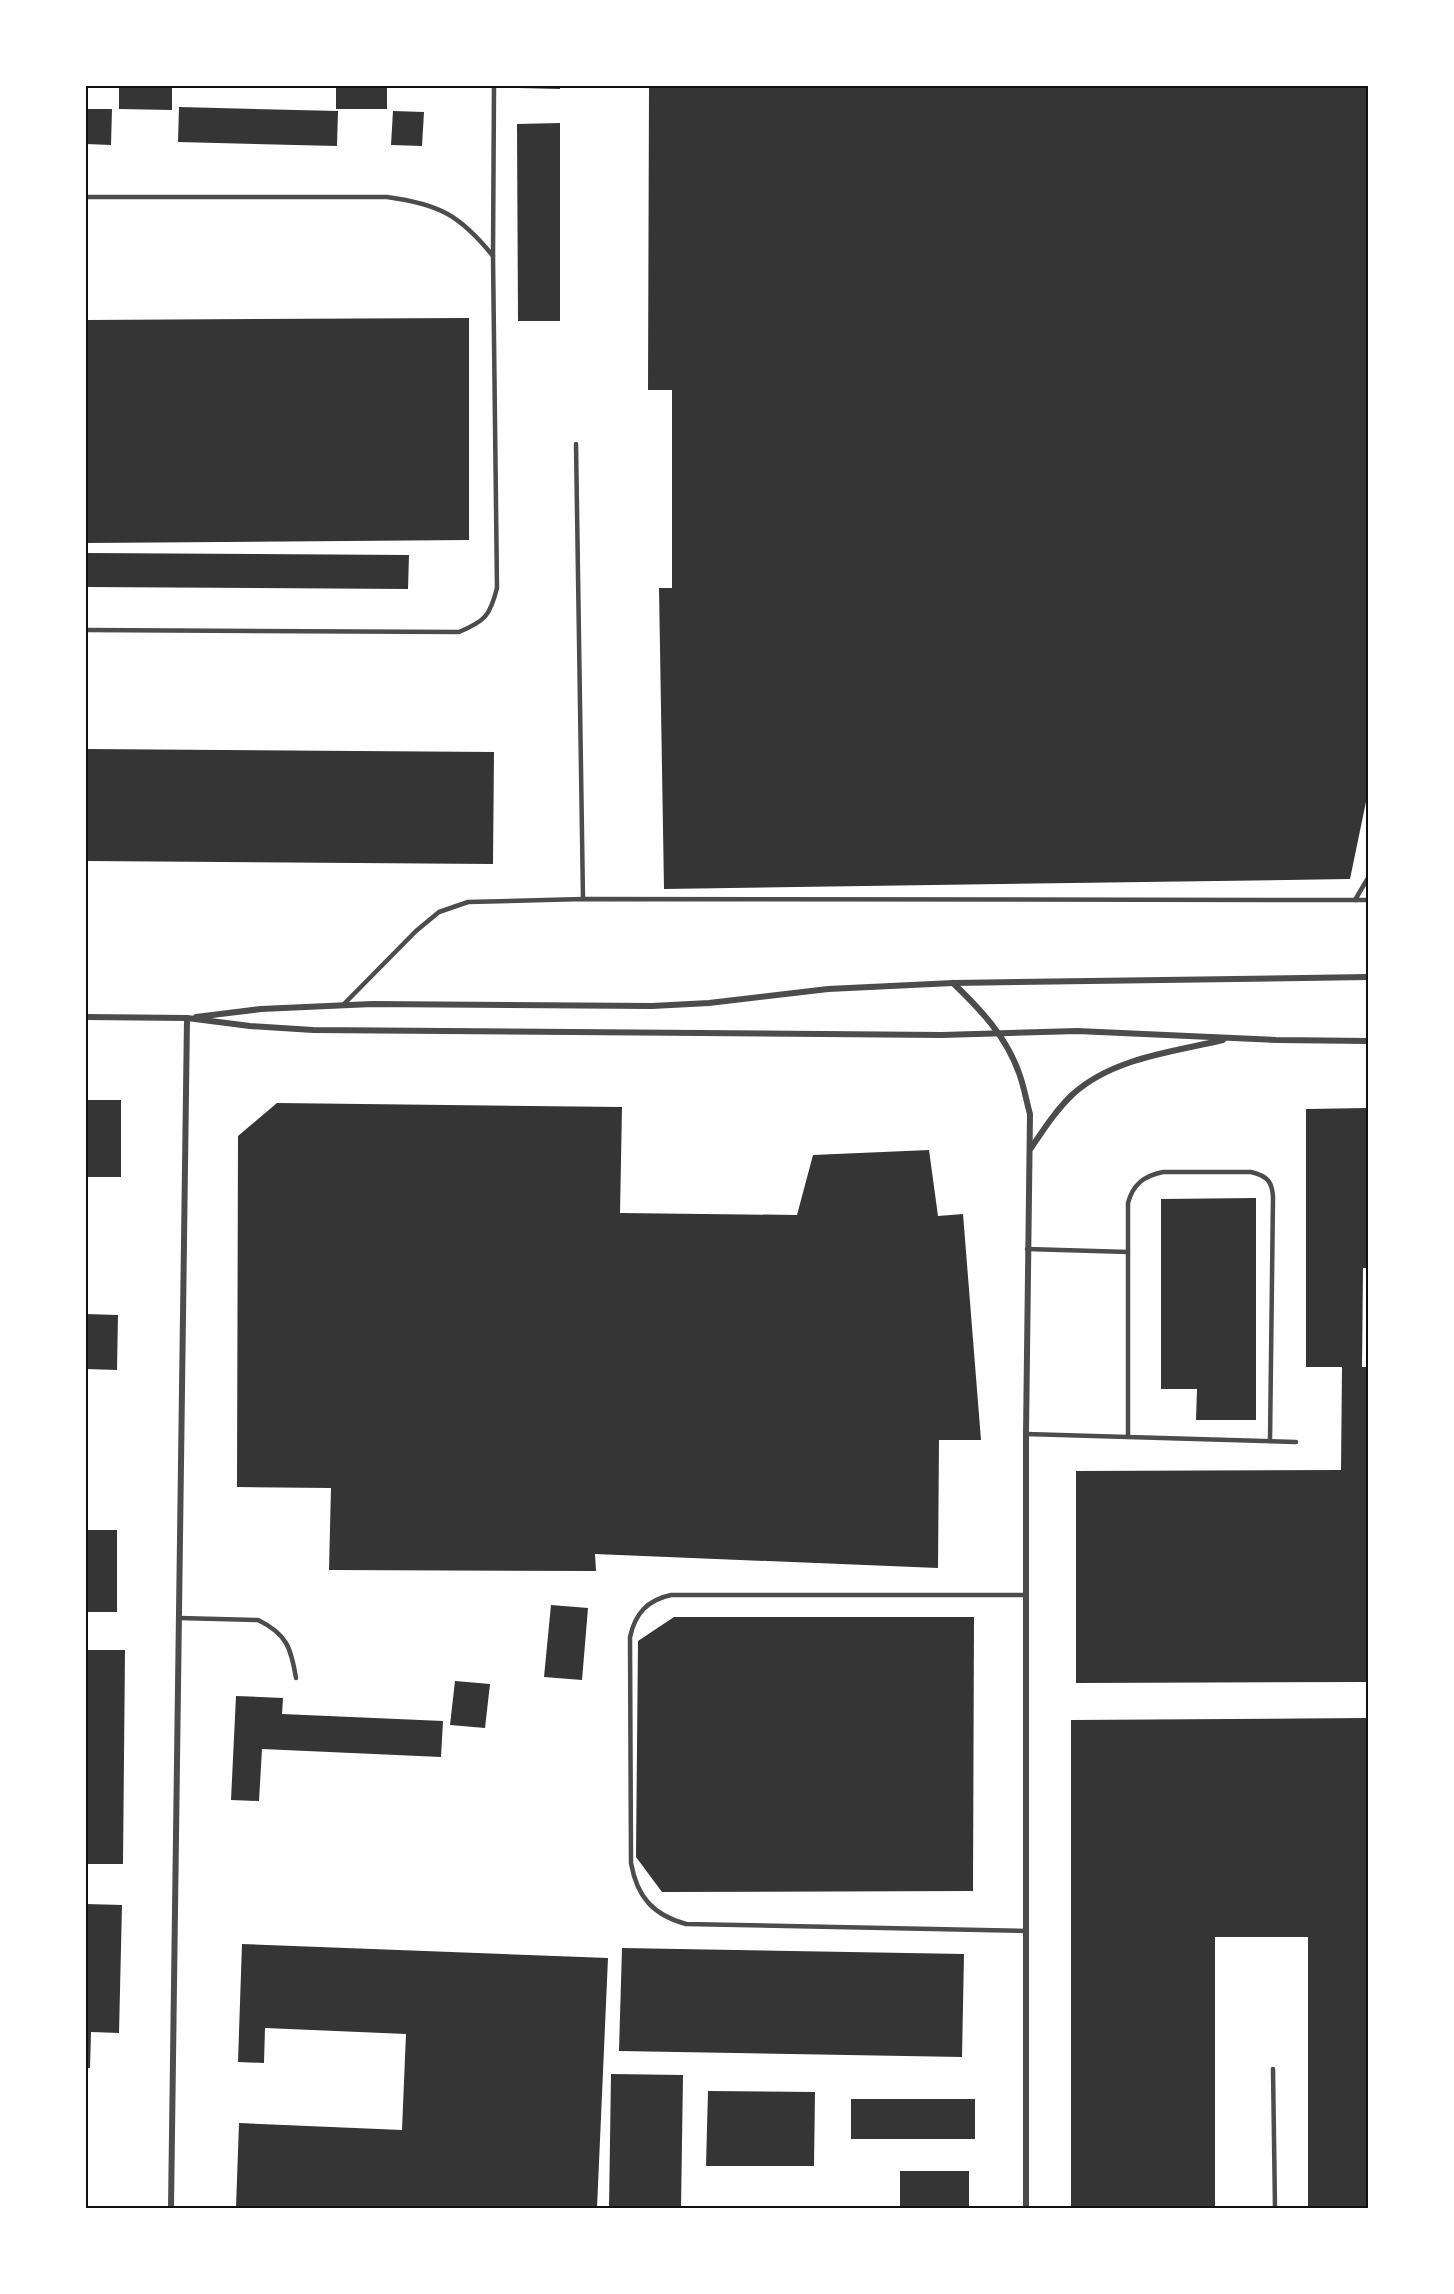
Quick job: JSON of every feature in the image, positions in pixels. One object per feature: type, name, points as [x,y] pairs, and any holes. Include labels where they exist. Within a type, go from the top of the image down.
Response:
[{"type":"street","points":[[187,1018],[261,1009],[344,1004],[652,1006],[709,1003],[828,989],[953,982],[1368,977]]},
{"type":"street","points":[[953,982],[978,1007],[999,1033],[1019,1072],[1030,1114],[1026,1434],[1026,2208]]},
{"type":"street","points":[[86,1017],[187,1018],[313,1030],[942,1035],[1077,1030],[1230,1038],[1368,1041]]},
{"type":"street","points":[[171,2208],[187,1018]]},
{"type":"street","points":[[1031,1149],[1058,1110],[1074,1093],[1103,1073],[1136,1060],[1230,1038]]},
{"type":"lane","points":[[86,630],[459,632],[478,624],[491,608],[496,588],[494,86]]},
{"type":"lane","points":[[86,197],[387,197],[418,201],[448,213],[473,232],[493,256]]},
{"type":"lane","points":[[576,444],[583,899]]},
{"type":"lane","points":[[1355,900],[1368,878]]},
{"type":"lane","points":[[344,1004],[416,931],[440,912],[468,902],[583,899],[1368,900]]},
{"type":"lane","points":[[1128,1437],[1128,1203],[1131,1191],[1150,1174],[1251,1172],[1264,1175],[1272,1184],[1270,1441]]},
{"type":"lane","points":[[1027,1249],[1128,1252]]},
{"type":"lane","points":[[1026,1434],[1296,1442]]},
{"type":"lane","points":[[1026,1595],[671,1595],[659,1598],[638,1613],[630,1637],[631,1863],[640,1891],[659,1913],[686,1924],[1027,1931]]},
{"type":"lane","points":[[179,1618],[258,1620],[269,1625],[283,1636],[292,1652],[296,1678]]},
{"type":"lane","points":[[1273,2069],[1275,2208]]},
{"type":"building","points":[[119,86],[172,86],[172,110],[119,109]]},
{"type":"building","points":[[336,86],[387,86],[387,109],[336,109]]},
{"type":"building","points":[[519,86],[560,86],[560,89],[519,88]]},
{"type":"building","points":[[649,86],[1368,86],[1368,792],[1350,879],[664,889],[659,588],[672,588],[672,390],[648,390]]},
{"type":"building","points":[[179,107],[338,111],[337,146],[178,142]]},
{"type":"building","points":[[86,109],[112,109],[111,145],[86,144]]},
{"type":"building","points":[[393,111],[424,112],[422,146],[391,145]]},
{"type":"building","points":[[560,123],[560,321],[518,321],[517,124]]},
{"type":"building","points":[[469,318],[469,540],[86,543],[86,320]]},
{"type":"building","points":[[86,553],[409,555],[408,589],[86,587]]},
{"type":"building","points":[[86,749],[494,752],[493,864],[86,861]]},
{"type":"building","points":[[86,1100],[121,1100],[121,1177],[86,1177]]},
{"type":"building","points":[[277,1103],[622,1107],[620,1213],[797,1215],[813,1155],[929,1150],[938,1216],[963,1214],[981,1440],[939,1440],[938,1568],[595,1554],[596,1571],[329,1570],[331,1488],[237,1487],[238,1136]]},
{"type":"building","points":[[1368,1108],[1368,1268],[1363,1268],[1362,1367],[1368,1367],[1368,1682],[1076,1683],[1076,1471],[1341,1470],[1342,1367],[1306,1367],[1306,1109]]},
{"type":"building","points":[[1256,1198],[1256,1420],[1196,1420],[1197,1389],[1161,1389],[1161,1199]]},
{"type":"building","points":[[86,1314],[118,1315],[117,1370],[86,1369]]},
{"type":"building","points":[[86,1530],[117,1530],[117,1612],[86,1612]]},
{"type":"building","points":[[551,1605],[588,1608],[582,1680],[544,1677]]},
{"type":"building","points":[[674,1617],[974,1617],[973,1891],[662,1892],[636,1857],[638,1641]]},
{"type":"building","points":[[86,1650],[125,1650],[123,1864],[86,1864]]},
{"type":"building","points":[[455,1681],[490,1684],[485,1728],[450,1725]]},
{"type":"building","points":[[236,1696],[283,1698],[282,1714],[443,1721],[441,1757],[262,1749],[259,1801],[231,1800]]},
{"type":"building","points":[[1368,1718],[1368,2208],[1308,2208],[1308,1937],[1215,1937],[1215,2208],[1071,2208],[1071,1720]]},
{"type":"building","points":[[86,1904],[122,1905],[119,2033],[91,2032],[90,2068],[86,2068]]},
{"type":"building","points":[[242,1944],[608,1958],[597,2208],[236,2208],[239,2123],[402,2130],[406,2034],[265,2028],[264,2063],[238,2062]]},
{"type":"building","points":[[622,1948],[964,1954],[962,2057],[619,2051]]},
{"type":"building","points":[[611,2074],[683,2075],[681,2208],[609,2208]]},
{"type":"building","points":[[708,2091],[815,2092],[814,2166],[706,2166]]},
{"type":"building","points":[[851,2099],[975,2099],[975,2139],[851,2139]]},
{"type":"building","points":[[900,2171],[969,2171],[969,2208],[900,2208]]}]
